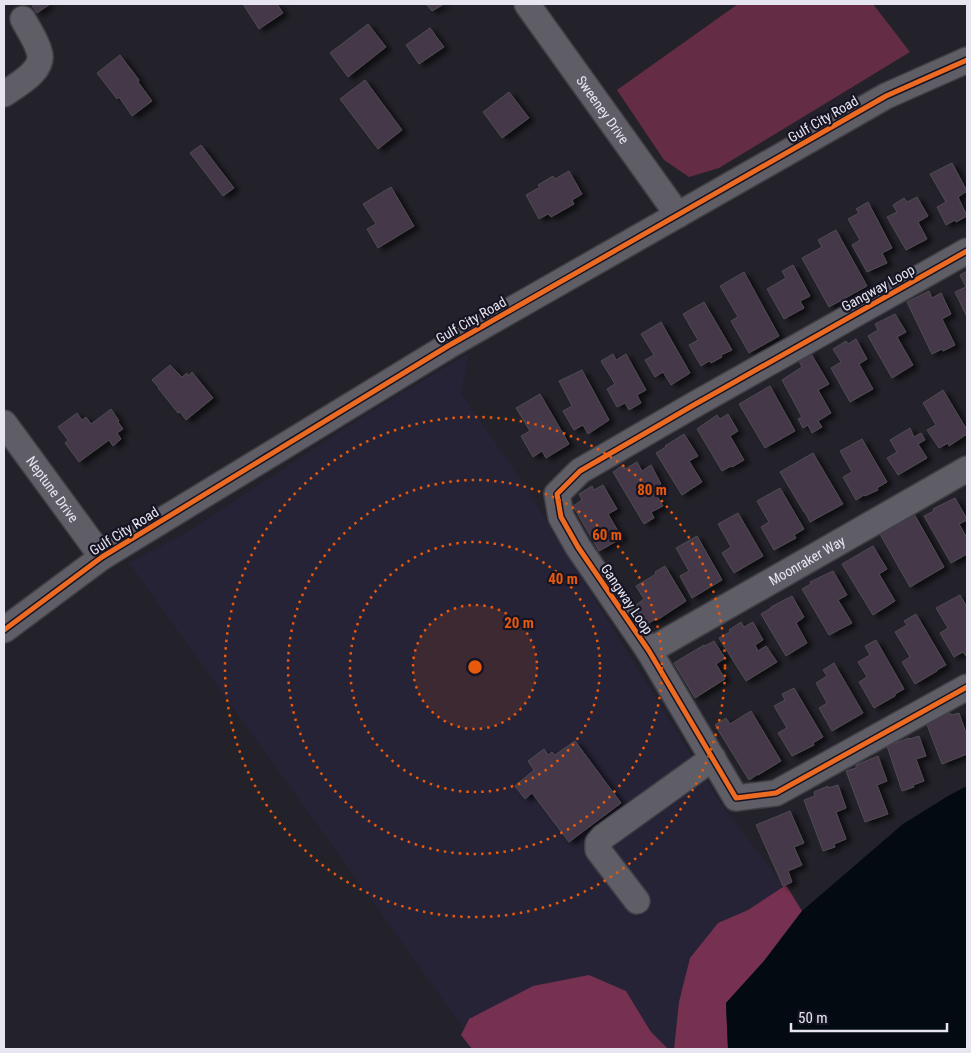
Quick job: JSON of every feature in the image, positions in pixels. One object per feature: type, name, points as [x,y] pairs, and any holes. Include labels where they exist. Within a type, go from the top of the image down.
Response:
[{"type":"street","name":"Sweeney Drive","points":[[527,4],[678,215]]},
{"type":"street","points":[[4,94],[33,73],[40,59],[40,52],[22,19]]},
{"type":"street","name":"Gulf City Road","points":[[4,630],[102,556],[448,346],[886,96],[967,60]]},
{"type":"street","name":"Gangway Loop","points":[[967,251],[580,471],[557,494],[561,517],[578,547],[649,652],[736,798],[776,793],[967,687]]},
{"type":"street","name":"Neptune Drive","points":[[4,423],[102,556]]},
{"type":"street","name":"Moonraker Way","points":[[649,652],[967,469]]},
{"type":"street","points":[[637,901],[598,850],[598,843],[611,831],[713,758]]},
{"type":"shaded area","points":[[738,4],[873,4],[910,52],[719,168],[689,177],[664,160],[617,90]]},
{"type":"shaded area","points":[[469,353],[461,393],[523,483],[721,804],[784,886],[748,910],[718,923],[679,1002],[674,1049],[668,1049],[651,1032],[626,991],[589,975],[469,1019],[464,1029],[129,563],[186,533],[370,412]]},
{"type":"shaded area","points":[[967,786],[967,1049],[728,1049],[726,1003],[764,961],[802,911],[903,824]]},
{"type":"shaded area","points":[[786,885],[802,911],[764,961],[726,1003],[728,1049],[674,1049],[679,1002],[690,958],[718,923],[748,910]]},
{"type":"shaded area","points":[[589,975],[626,991],[651,1032],[668,1049],[472,1049],[461,1035],[469,1019],[533,986]]},
{"type":"building","points":[[31,4],[50,4],[37,13]]},
{"type":"building","points":[[243,4],[277,4],[283,13],[259,29]]},
{"type":"building","points":[[426,4],[444,4],[432,11]]},
{"type":"building","points":[[368,24],[386,47],[348,77],[330,53]]},
{"type":"building","points":[[430,28],[444,47],[419,64],[406,45]]},
{"type":"building","points":[[120,55],[152,101],[132,116],[119,97],[117,99],[97,73]]},
{"type":"building","points":[[365,80],[402,130],[378,149],[340,99]]},
{"type":"building","points":[[509,92],[529,118],[502,138],[483,112]]},
{"type":"building","points":[[201,145],[234,188],[223,196],[190,153]]},
{"type":"building","points":[[952,163],[967,191],[958,197],[967,216],[946,225],[937,207],[946,202],[930,174]]},
{"type":"building","points":[[569,171],[582,194],[572,200],[574,204],[551,217],[548,214],[539,219],[526,195],[540,187],[538,185],[553,176],[555,179]]},
{"type":"building","points":[[391,187],[414,226],[378,248],[367,229],[376,224],[363,204]]},
{"type":"building","points":[[917,197],[928,216],[918,222],[927,239],[906,250],[887,217],[897,212],[893,205],[904,198],[907,202]]},
{"type":"building","points":[[868,202],[892,248],[882,253],[887,263],[867,272],[852,245],[860,240],[848,219],[859,213],[856,209]]},
{"type":"building","points":[[836,230],[867,286],[829,307],[802,258],[822,247],[818,240]]},
{"type":"building","points":[[793,265],[810,296],[800,301],[804,308],[784,319],[767,289],[786,278],[782,271]]},
{"type":"building","points":[[967,271],[967,317],[955,292],[966,287],[960,275]]},
{"type":"building","points":[[744,272],[779,336],[749,353],[731,321],[738,317],[720,286]]},
{"type":"building","points":[[929,291],[932,298],[941,293],[951,314],[942,319],[955,345],[932,354],[907,302]]},
{"type":"building","points":[[704,302],[732,350],[721,355],[722,357],[711,363],[709,361],[701,366],[689,345],[698,340],[683,314]]},
{"type":"building","points":[[895,314],[906,332],[897,337],[913,365],[892,378],[868,336],[878,330],[875,324]]},
{"type":"building","points":[[661,322],[690,373],[671,385],[663,372],[655,377],[645,360],[654,355],[641,334]]},
{"type":"building","points":[[856,339],[867,359],[859,364],[873,389],[850,402],[831,368],[841,362],[833,349],[846,341],[848,344]]},
{"type":"building","points":[[810,352],[829,384],[818,390],[831,413],[818,421],[822,427],[812,433],[808,425],[803,428],[798,419],[802,417],[782,380],[802,367],[798,359]]},
{"type":"building","points":[[613,354],[616,360],[626,354],[646,390],[637,395],[641,403],[629,410],[625,403],[617,407],[607,389],[615,384],[601,361]]},
{"type":"building","points":[[170,365],[182,377],[187,373],[188,376],[192,372],[213,398],[186,420],[180,412],[178,413],[152,380]]},
{"type":"building","points":[[582,370],[609,420],[588,434],[583,425],[574,430],[563,411],[572,406],[559,381]]},
{"type":"building","points":[[770,386],[795,431],[765,448],[739,404]]},
{"type":"building","points":[[943,390],[967,430],[967,434],[949,446],[948,443],[939,448],[927,430],[936,425],[923,403]]},
{"type":"building","points":[[540,394],[569,444],[546,458],[542,451],[533,457],[521,436],[530,431],[516,408]]},
{"type":"building","points":[[111,409],[123,429],[117,433],[121,439],[113,446],[109,440],[79,462],[65,443],[68,440],[58,427],[77,413],[82,420],[86,417],[91,424]]},
{"type":"building","points":[[728,414],[738,431],[730,436],[744,460],[722,471],[697,429],[717,415],[720,419]]},
{"type":"building","points":[[910,428],[914,437],[921,433],[925,440],[918,444],[927,458],[898,475],[887,458],[897,452],[890,440]]},
{"type":"building","points":[[684,434],[698,456],[689,461],[702,482],[682,495],[656,453]]},
{"type":"building","points":[[862,439],[887,482],[877,488],[878,490],[856,500],[843,477],[852,472],[840,451]]},
{"type":"building","points":[[813,453],[843,504],[810,522],[780,472]]},
{"type":"building","points":[[637,462],[642,471],[651,465],[661,484],[653,489],[663,506],[651,512],[654,518],[644,524],[613,472],[623,465],[625,469]]},
{"type":"building","points":[[603,485],[617,509],[608,514],[622,538],[599,551],[573,506],[582,500],[579,494],[592,486],[594,490]]},
{"type":"building","points":[[780,488],[804,529],[794,535],[796,538],[774,550],[761,527],[769,522],[757,501]]},
{"type":"building","points":[[955,498],[967,519],[959,524],[967,538],[967,554],[951,563],[924,516],[934,511],[933,509]]},
{"type":"building","points":[[913,512],[944,567],[910,587],[880,534],[890,528],[889,526]]},
{"type":"building","points":[[738,513],[763,556],[734,573],[722,553],[731,547],[718,524]]},
{"type":"building","points":[[697,536],[722,580],[692,598],[680,576],[689,571],[676,548]]},
{"type":"building","points":[[873,546],[887,569],[879,574],[895,601],[873,615],[842,564]]},
{"type":"building","points":[[665,566],[686,601],[657,620],[647,624],[636,605],[644,599],[636,586]]},
{"type":"building","points":[[833,571],[847,595],[838,600],[852,623],[829,635],[802,589],[811,584],[810,582]]},
{"type":"building","points":[[960,595],[967,607],[967,655],[963,652],[954,657],[940,633],[948,628],[936,608]]},
{"type":"building","points":[[792,596],[804,617],[796,623],[807,643],[786,656],[761,614]]},
{"type":"building","points":[[916,614],[946,665],[915,684],[902,662],[910,657],[895,632],[907,625],[904,621]]},
{"type":"building","points":[[741,622],[744,627],[753,622],[763,640],[755,645],[758,651],[766,646],[777,662],[746,681],[719,638],[730,632],[729,630]]},
{"type":"building","points":[[876,640],[904,689],[874,708],[859,682],[867,677],[858,662],[870,655],[865,646]]},
{"type":"building","points":[[714,641],[725,658],[716,664],[725,679],[695,698],[674,663]]},
{"type":"building","points":[[834,663],[863,713],[832,731],[819,708],[827,703],[816,683],[827,676],[823,670]]},
{"type":"building","points":[[794,688],[823,737],[813,743],[814,745],[792,756],[778,733],[787,728],[774,706],[785,700],[782,694]]},
{"type":"building","points":[[751,711],[781,761],[749,780],[715,725],[726,718],[730,724]]},
{"type":"building","points":[[950,713],[951,715],[959,713],[967,736],[967,754],[942,764],[926,722]]},
{"type":"building","points":[[919,736],[926,756],[916,759],[924,781],[902,791],[887,746]]},
{"type":"building","points":[[575,741],[621,803],[569,842],[532,793],[525,799],[515,786],[534,770],[528,761],[544,749],[548,755],[552,752],[555,755]]},
{"type":"building","points":[[878,756],[887,781],[877,785],[888,814],[865,822],[846,771],[856,768],[856,765]]},
{"type":"building","points":[[838,785],[846,808],[836,812],[846,839],[834,844],[835,847],[823,851],[804,800],[815,796],[814,792],[828,786],[828,788]]},
{"type":"building","points":[[790,811],[804,843],[794,847],[802,865],[788,871],[792,882],[783,886],[756,825]]},
{"type":"cycle path","points":[[4,630],[102,557],[448,346],[886,96],[967,60]]},
{"type":"cycle path","points":[[967,251],[580,471],[557,494],[561,517],[578,547],[649,651],[736,798],[776,793],[967,687]]}]
